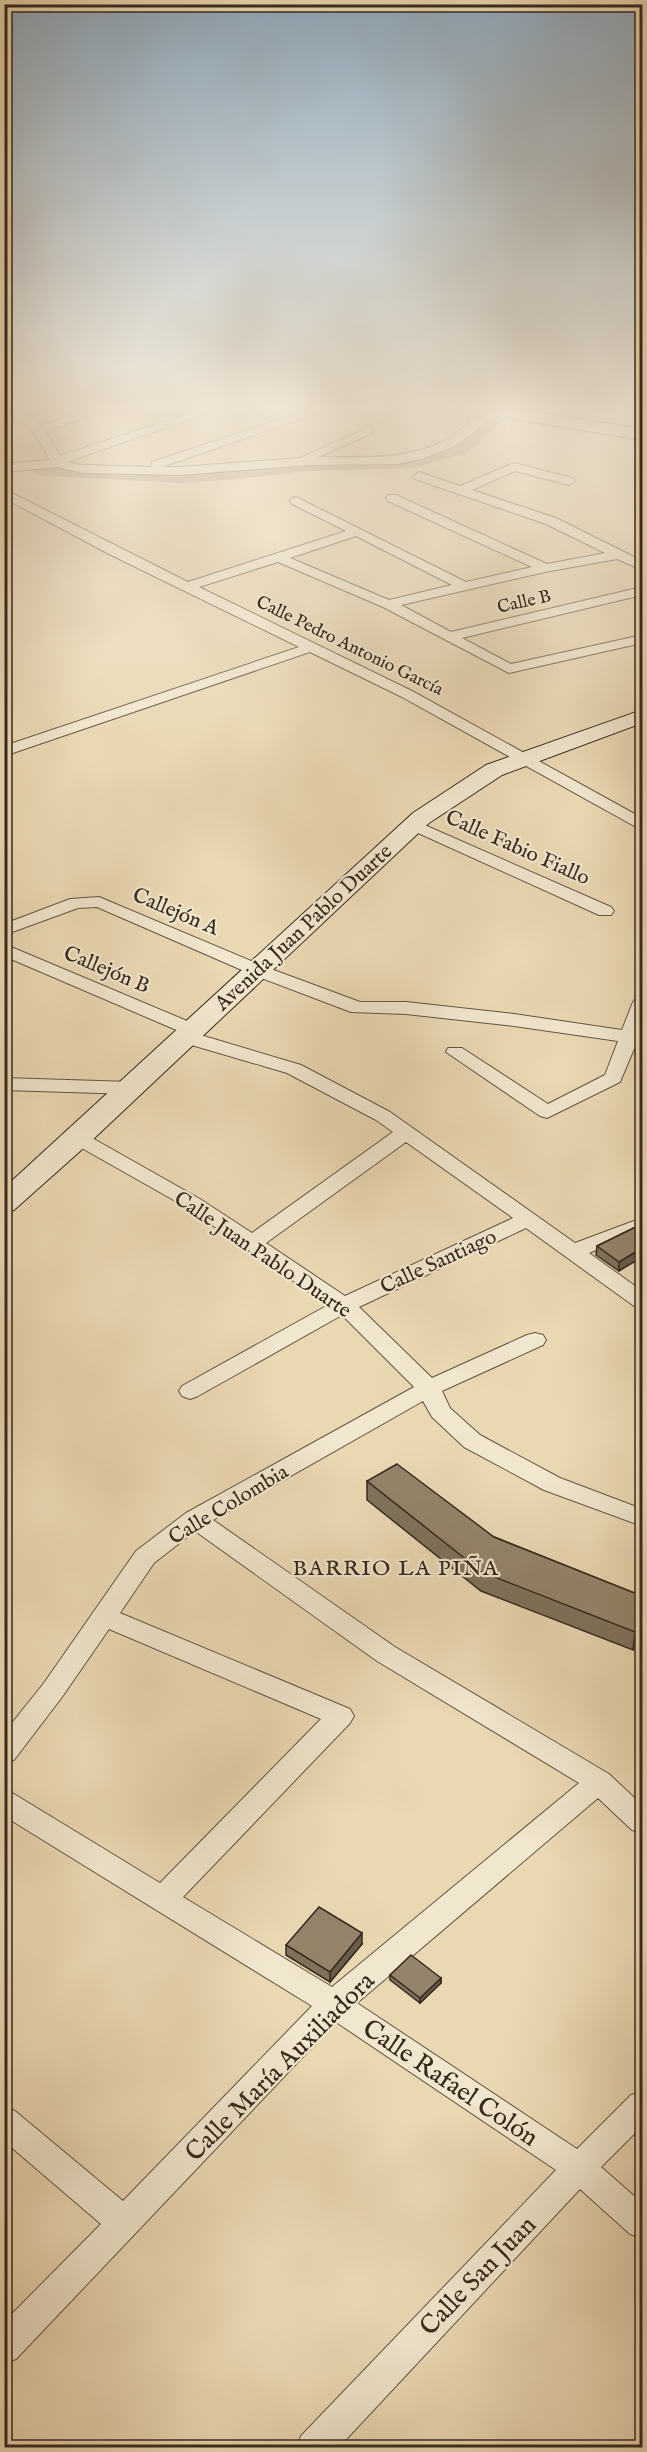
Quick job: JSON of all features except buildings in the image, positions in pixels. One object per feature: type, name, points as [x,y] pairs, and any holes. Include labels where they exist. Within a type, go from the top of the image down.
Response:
[{"type":"main road","name":"Avenida Juan Pablo Duarte","points":[[4,1204],[78,1138],[413,825],[494,770],[642,716]]},
{"type":"street","name":"Calle Pedro Antonio García","points":[[60,523],[407,694],[642,824]]},
{"type":"street","points":[[340,523],[464,585]]},
{"type":"street","points":[[448,523],[545,568]]},
{"type":"street","points":[[556,523],[642,566]]},
{"type":"street","points":[[188,586],[357,532]]},
{"type":"street","points":[[388,604],[464,585],[620,554]]},
{"type":"street","points":[[278,557],[388,604],[505,668],[513,669],[642,639]]},
{"type":"street","name":"Calle B","points":[[450,637],[642,591]]},
{"type":"street","points":[[4,751],[311,647]]},
{"type":"street","name":"Calle Fabio Fiallo","points":[[413,825],[605,911]]},
{"type":"street","name":"Callejón A","points":[[4,930],[76,903],[99,902],[257,970],[358,1008],[406,1008],[636,1037]]},
{"type":"street","name":"Callejón B","points":[[4,950],[188,1033],[294,1068],[383,1116],[642,1301]]},
{"type":"street","points":[[455,1052],[547,1112],[613,1078],[636,1037],[642,1002]]},
{"type":"street","points":[[4,1084],[131,1088]]},
{"type":"street","points":[[252,1244],[406,1132]]},
{"type":"street","name":"Calle Juan Pablo Duarte","points":[[78,1138],[193,1203],[344,1305],[429,1388],[440,1412],[472,1441],[552,1484],[574,1502],[642,1518]]},
{"type":"street","name":"Calle Santiago","points":[[190,1391],[344,1305],[528,1219]]},
{"type":"street","points":[[573,1252],[642,1224]]},
{"type":"street","name":"Calle Colombia","points":[[4,1753],[53,1690],[145,1557],[195,1519],[429,1388],[534,1340]]},
{"type":"street","points":[[195,1519],[386,1654],[599,1782],[642,1822]]},
{"type":"street","points":[[103,1617],[340,1716],[163,1899]]},
{"type":"street","name":"Calle María Auxiliadora","points":[[4,2347],[334,2004],[599,1782]]},
{"type":"street","name":"Calle Rafael Colón","points":[[4,1802],[334,2004],[579,2168],[642,2223]]},
{"type":"street","name":"Calle San Juan","points":[[313,2448],[579,2168],[642,2105]]},
{"type":"street","points":[[4,2121],[123,2222]]},
{"type":"district","name":"BARRIO LA PIÑA","points":[[396,1567]]}]
